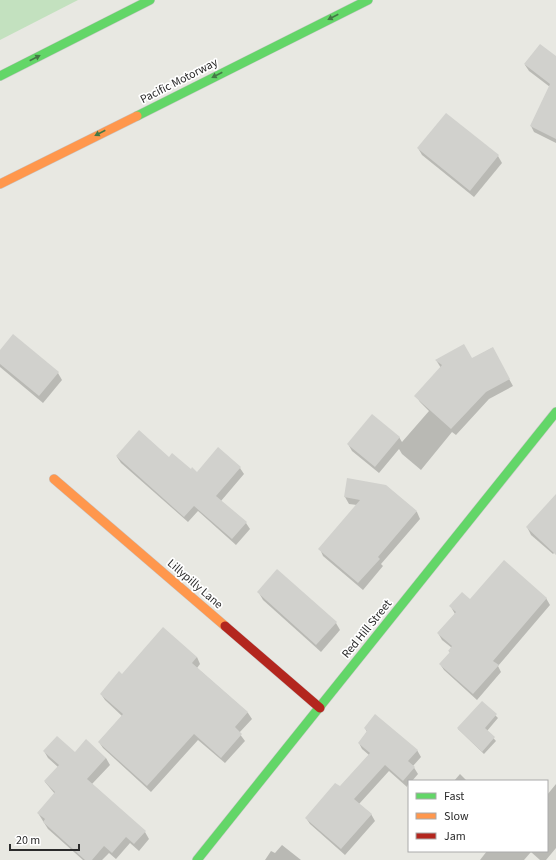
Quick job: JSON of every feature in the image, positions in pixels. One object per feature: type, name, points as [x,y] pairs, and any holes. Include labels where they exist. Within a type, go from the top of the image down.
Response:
[{"type":"main road","points":[[0,76],[150,0]]},
{"type":"main road","name":"Pacific Motorway","points":[[0,184],[368,0]]},
{"type":"main road","name":"Red Hill Street","points":[[197,860],[556,412]]},
{"type":"main road","name":"Lillypilly Lane","points":[[54,479],[320,708]]},
{"type":"green space","points":[[0,0],[78,0],[0,40]]},
{"type":"building","points":[[540,44],[556,56],[556,139],[530,126],[550,84],[524,64]]},
{"type":"building","points":[[446,113],[499,155],[470,191],[417,148]]},
{"type":"building","points":[[13,334],[59,372],[39,396],[0,364],[0,350]]},
{"type":"building","points":[[464,344],[472,358],[493,347],[510,379],[486,392],[451,429],[414,396],[442,365],[435,360]]},
{"type":"building","points":[[372,414],[400,437],[375,467],[347,444]]},
{"type":"building","points":[[139,430],[169,457],[172,453],[191,469],[192,467],[197,472],[218,447],[241,467],[216,496],[247,522],[232,539],[194,506],[184,517],[116,456]]},
{"type":"building","points":[[347,478],[386,485],[417,511],[378,557],[380,559],[358,583],[318,549],[360,500],[344,497]]},
{"type":"building","points":[[556,494],[556,555],[526,527]]},
{"type":"building","points":[[504,560],[547,598],[493,661],[499,665],[473,694],[439,664],[450,652],[448,651],[452,646],[437,633],[456,612],[449,606],[462,592],[470,599]]},
{"type":"building","points":[[277,569],[337,622],[316,645],[257,592]]},
{"type":"building","points":[[163,627],[197,657],[192,663],[248,712],[235,727],[242,734],[221,758],[194,734],[147,786],[98,742],[123,714],[100,694],[119,671],[122,674]]},
{"type":"building","points":[[482,701],[497,714],[485,728],[495,737],[482,752],[457,728]]},
{"type":"building","points":[[375,714],[418,750],[408,761],[415,767],[403,781],[385,765],[354,799],[372,814],[341,849],[305,818],[335,783],[340,786],[370,753],[358,743],[367,731],[364,728]]},
{"type":"building","points":[[57,736],[75,752],[86,739],[106,758],[87,779],[146,831],[134,844],[126,837],[112,853],[104,846],[92,860],[85,860],[43,822],[45,819],[37,813],[55,792],[44,781],[59,765],[43,751]]},
{"type":"traffic: fast","points":[[0,76],[150,0]]},
{"type":"traffic: fast","points":[[137,116],[368,0]]},
{"type":"traffic: fast","points":[[197,860],[556,412]]},
{"type":"traffic: slow","points":[[0,184],[137,116]]},
{"type":"traffic: slow","points":[[54,479],[225,626]]},
{"type":"traffic: jam","points":[[225,626],[320,708]]}]
